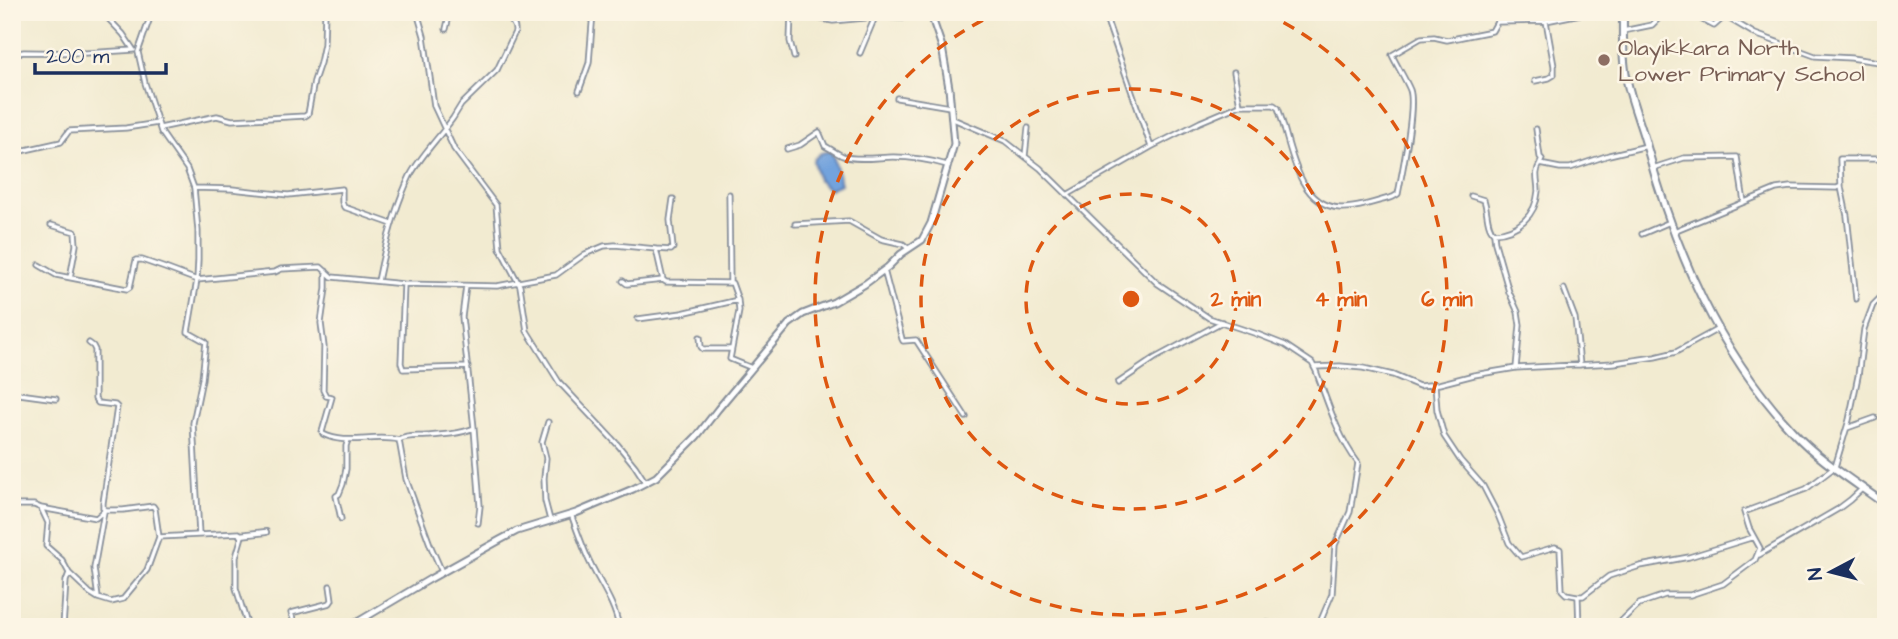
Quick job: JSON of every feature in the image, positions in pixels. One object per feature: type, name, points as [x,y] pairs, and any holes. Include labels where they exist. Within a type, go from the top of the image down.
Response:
[{"type":"main road","points":[[349,627],[517,531],[571,514],[656,477],[697,436],[789,324],[803,314],[834,302],[865,284],[922,240],[931,223],[954,144],[942,47],[930,12]]},
{"type":"main road","points":[[1623,12],[1626,80],[1673,232],[1701,298],[1731,352],[1760,393],[1796,435],[1886,505]]},
{"type":"street","points":[[102,12],[136,51],[159,125],[169,146],[187,169],[194,188],[198,231],[197,280],[188,332],[206,342],[193,423],[199,535]]},
{"type":"street","points":[[136,51],[152,12]]},
{"type":"street","points":[[12,153],[61,142],[69,131],[159,125],[217,116],[232,120],[305,116],[308,114],[324,44],[326,12]]},
{"type":"street","points":[[417,12],[424,36],[434,106],[454,149],[496,205],[500,248],[520,286],[527,331],[559,382],[618,445],[646,483]]},
{"type":"street","points":[[446,29],[450,12]]},
{"type":"street","points":[[378,281],[392,224],[418,162],[445,130],[461,105],[497,70],[515,32],[513,23],[502,12]]},
{"type":"street","points":[[579,91],[589,63],[593,12]]},
{"type":"street","points":[[793,57],[789,13],[832,21],[875,17],[903,18],[915,12]]},
{"type":"street","points":[[1114,12],[1105,18],[1151,147]]},
{"type":"street","points":[[1067,194],[1199,122],[1240,105],[1278,108],[1296,169],[1317,199],[1340,208],[1393,197],[1398,194],[1402,171],[1410,120],[1411,92],[1392,55],[1421,38],[1447,40],[1492,31],[1497,22],[1546,20],[1590,12]]},
{"type":"street","points":[[1623,31],[1652,25],[1665,12]]},
{"type":"street","points":[[1679,12],[1693,15],[1714,26],[1723,18],[1728,18],[1755,34],[1815,56],[1886,62]]},
{"type":"street","points":[[860,53],[875,17]]},
{"type":"street","points":[[1535,81],[1554,75],[1546,20]]},
{"type":"street","points":[[12,54],[136,51]]},
{"type":"street","points":[[1234,72],[1240,105]]},
{"type":"street","points":[[897,98],[950,107]]},
{"type":"street","points":[[951,118],[1005,141],[1040,167],[1157,283],[1209,318],[1285,345],[1312,363],[1337,430],[1358,463],[1350,512],[1335,545],[1332,594],[1318,627]]},
{"type":"street","points":[[1025,156],[1028,128]]},
{"type":"street","points":[[1471,196],[1484,200],[1489,229],[1494,233],[1505,233],[1525,221],[1536,202],[1536,173],[1542,159],[1536,129]]},
{"type":"street","points":[[787,149],[800,145],[819,132],[825,146],[842,156],[896,157],[933,161],[949,166]]},
{"type":"street","points":[[1540,164],[1560,169],[1570,168],[1647,146]]},
{"type":"street","points":[[1653,168],[1684,158],[1737,157],[1745,202]]},
{"type":"street","points":[[1856,299],[1840,159],[1886,159]]},
{"type":"street","points":[[1673,232],[1776,189],[1841,186]]},
{"type":"street","points":[[194,188],[288,195],[337,188],[342,189],[344,207],[392,224]]},
{"type":"street","points":[[729,194],[730,283],[738,300],[739,311],[730,359],[752,368]]},
{"type":"street","points":[[38,265],[56,275],[127,289],[132,282],[136,260],[197,280],[275,272],[281,269],[321,267],[332,277],[404,284],[497,286],[556,275],[584,254],[604,246],[671,250],[670,220],[673,199]]},
{"type":"street","points":[[795,224],[842,220],[881,239],[903,244],[909,249]]},
{"type":"street","points":[[1642,234],[1670,222]]},
{"type":"street","points":[[51,225],[75,232],[76,245],[71,278]]},
{"type":"street","points":[[1494,233],[1518,312],[1520,325],[1516,368]]},
{"type":"street","points":[[656,249],[663,280]]},
{"type":"street","points":[[884,270],[903,341],[916,340],[965,417]]},
{"type":"street","points":[[326,271],[321,323],[324,347],[323,390],[326,396],[332,397],[322,432],[324,436],[348,440],[398,440],[403,437],[460,432],[474,428]]},
{"type":"street","points":[[623,281],[627,284],[663,280],[730,283]]},
{"type":"street","points":[[404,284],[403,369],[468,367]]},
{"type":"street","points":[[466,286],[462,317],[474,428],[480,506],[478,523]]},
{"type":"street","points":[[1564,289],[1575,318],[1580,365]]},
{"type":"street","points":[[1615,627],[1639,604],[1665,594],[1690,595],[1723,584],[1755,560],[1760,548],[1744,512],[1805,489],[1835,467],[1858,376],[1864,329],[1873,305],[1886,292]]},
{"type":"street","points":[[638,319],[682,313],[738,300]]},
{"type":"street","points":[[1118,383],[1155,358],[1222,322]]},
{"type":"street","points":[[1314,367],[1363,368],[1393,375],[1419,386],[1516,368],[1614,363],[1676,352],[1718,329]]},
{"type":"street","points":[[700,337],[703,349],[731,349]]},
{"type":"street","points":[[89,343],[95,350],[95,399],[98,403],[117,407],[94,568],[99,598]]},
{"type":"street","points":[[1435,384],[1437,410],[1444,436],[1460,460],[1483,486],[1499,515],[1509,543],[1521,557],[1555,547],[1560,549],[1562,590],[1566,594],[1583,596],[1609,576],[1640,566],[1689,557],[1754,537]]},
{"type":"street","points":[[12,393],[57,399]]},
{"type":"street","points":[[1847,428],[1875,418]]},
{"type":"street","points":[[548,422],[542,442],[546,458],[545,501],[550,520]]},
{"type":"street","points":[[341,519],[336,496],[343,484],[348,440]]},
{"type":"street","points":[[398,440],[406,479],[442,572]]},
{"type":"street","points":[[1757,556],[1838,509],[1863,488]]},
{"type":"street","points":[[12,505],[34,505],[96,518],[104,511],[153,506],[159,537],[147,570],[123,599],[111,602],[90,593],[69,573],[62,560],[46,546],[48,523],[41,508]]},
{"type":"street","points":[[571,514],[587,557],[617,615],[619,627]]},
{"type":"street","points":[[159,537],[266,532]]},
{"type":"street","points":[[240,535],[242,536],[236,557],[236,588],[248,627]]},
{"type":"street","points":[[63,627],[69,573]]},
{"type":"street","points":[[296,627],[291,613],[330,603],[330,586]]},
{"type":"street","points":[[1577,596],[1580,627]]},
{"type":"street","points":[[1239,627],[1250,622],[1291,627]]},
{"type":"water","points":[[832,151],[841,184],[829,189],[818,180],[813,160],[821,153]]},
{"type":"place","name":"Olayikkara North Lower Primary School","points":[[1604,60]]}]
